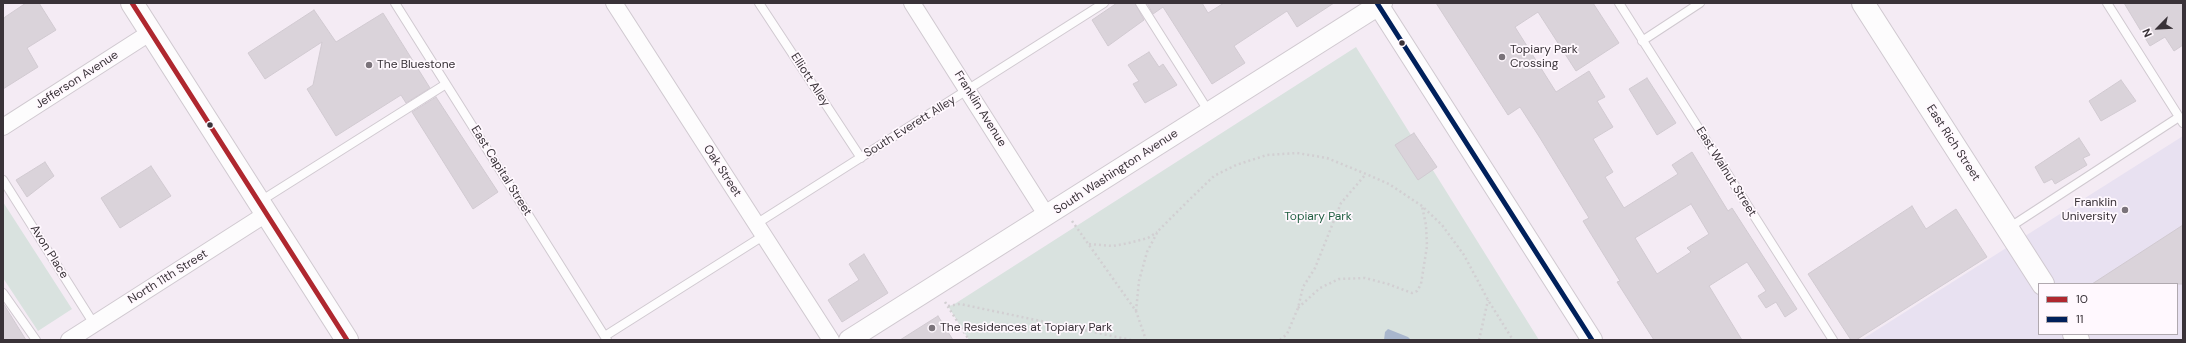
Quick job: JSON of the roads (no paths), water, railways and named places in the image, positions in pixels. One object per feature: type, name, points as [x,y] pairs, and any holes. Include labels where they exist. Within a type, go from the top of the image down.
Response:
[{"type":"main road","points":[[132,3],[347,340]]},
{"type":"main road","name":"East Rich Street","points":[[1864,3],[2041,283]]},
{"type":"street","name":"Oak Street","points":[[614,3],[831,340]]},
{"type":"street","name":"Franklin Avenue","points":[[912,3],[967,90],[1055,211]]},
{"type":"street","name":"South Washington Avenue","points":[[849,340],[1055,211],[1379,4]]},
{"type":"street","points":[[1379,4],[1592,340]]},
{"type":"street","name":"Jefferson Avenue","points":[[3,127],[151,32]]},
{"type":"street","name":"North 11th Street","points":[[69,340],[263,208]]},
{"type":"lane","name":"East Capital Street","points":[[395,3],[606,338]]},
{"type":"lane","name":"Elliott Alley","points":[[759,3],[861,158]]},
{"type":"lane","name":"South Everett Alley","points":[[606,338],[861,158],[1104,3]]},
{"type":"lane","points":[[1140,3],[1209,112]]},
{"type":"lane","name":"East Walnut Street","points":[[1619,3],[1833,340]]},
{"type":"lane","points":[[1642,41],[1700,3]]},
{"type":"lane","points":[[2007,229],[2181,120],[2107,3]]},
{"type":"lane","points":[[263,208],[446,84]]},
{"type":"lane","name":"Avon Place","points":[[3,180],[94,324]]},
{"type":"lane","points":[[3,293],[36,340]]},
{"type":"water","points":[[1388,329],[1408,337],[1411,340],[1384,340],[1385,332]]},
{"type":"place","name":"Topiary Park Crossing","points":[[1502,57]]},
{"type":"place","name":"The Bluestone","points":[[369,65]]},
{"type":"place","name":"Franklin University","points":[[2125,210]]},
{"type":"place","name":"The Residences at Topiary Park","points":[[932,328]]},
{"type":"park label","name":"Topiary Park","points":[[1318,217]]}]
